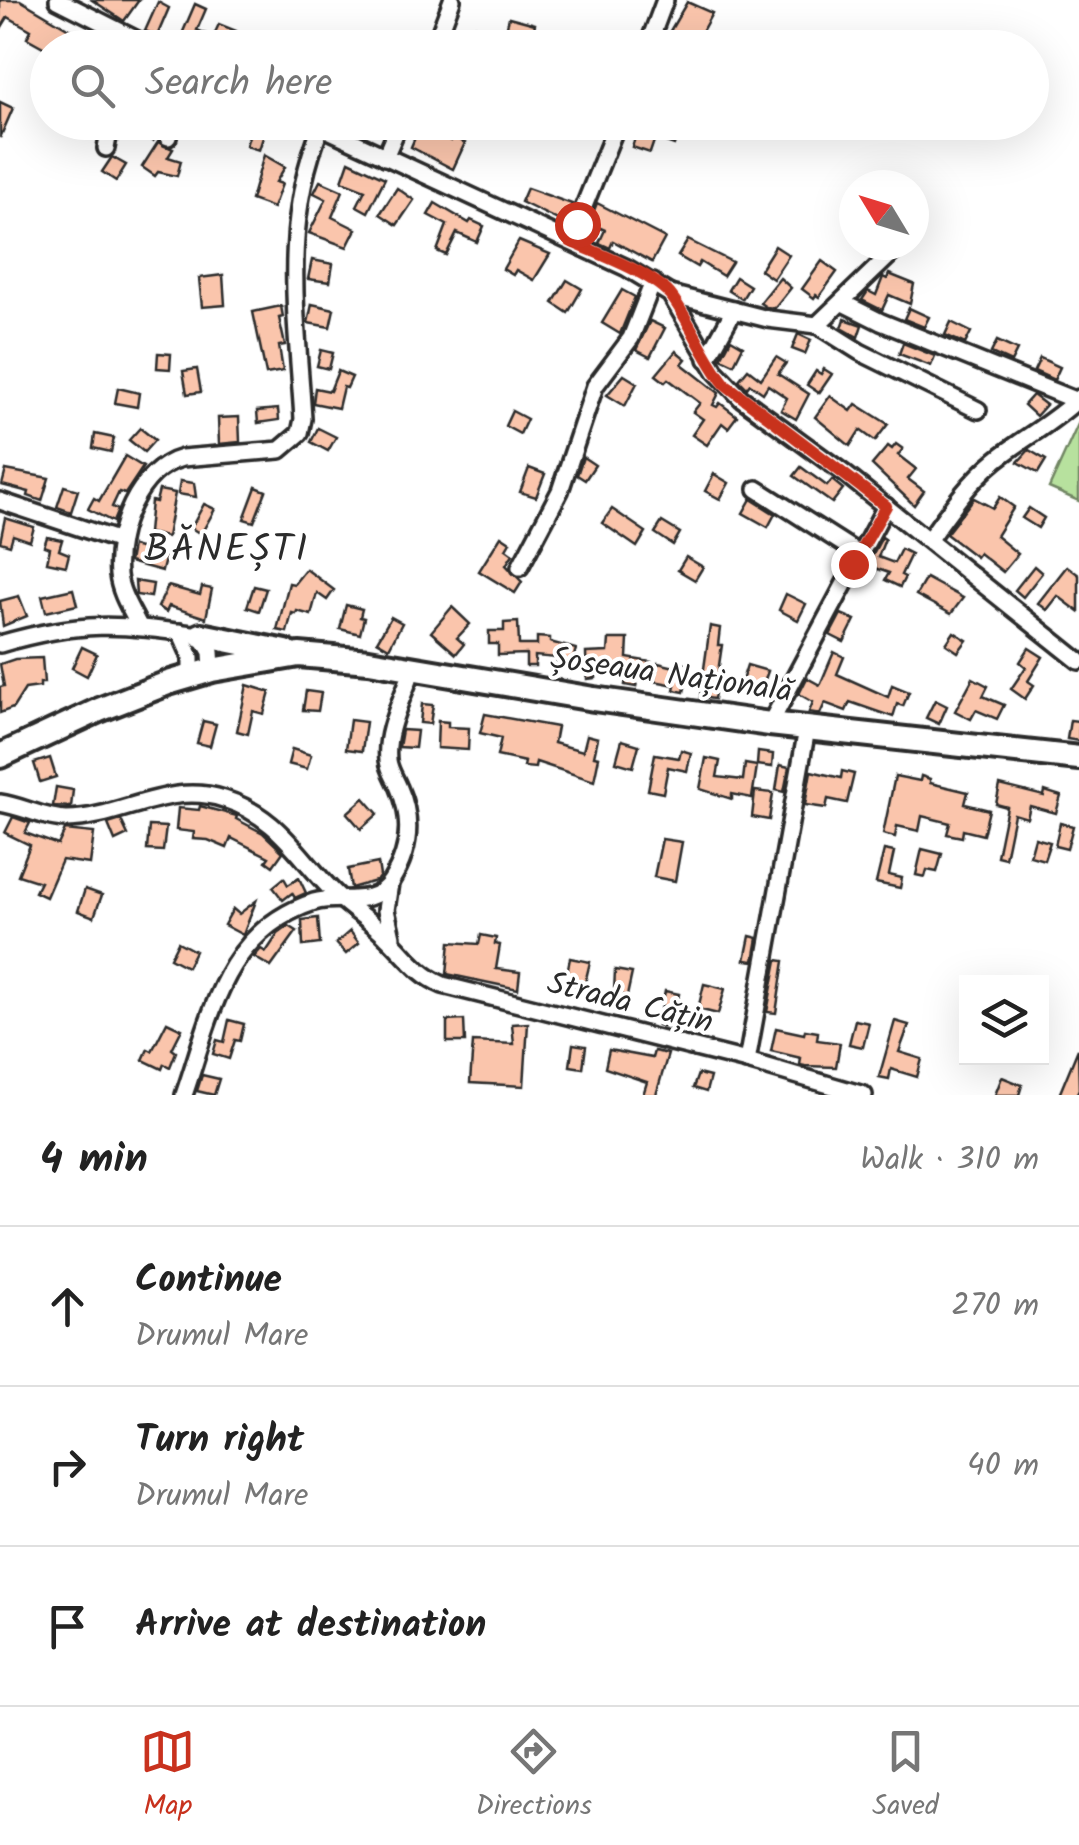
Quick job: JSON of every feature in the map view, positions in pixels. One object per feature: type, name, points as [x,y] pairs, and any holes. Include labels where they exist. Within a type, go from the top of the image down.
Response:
[{"type":"highway","points":[[190,633],[299,655]]},
{"type":"highway","name":"Șoseaua Națională","points":[[4,752],[99,710],[201,673],[299,655],[369,662],[770,724],[1079,758]]},
{"type":"highway","name":"Șoseaua Națională","points":[[254,662],[336,668],[592,711],[805,740],[1079,769]]},
{"type":"street","points":[[58,0],[117,30]]},
{"type":"street","points":[[441,30],[452,0]]},
{"type":"street","points":[[654,30],[665,0]]},
{"type":"street","points":[[106,148],[108,140]]},
{"type":"street","points":[[140,626],[118,578],[120,541],[139,492],[160,466],[182,458],[280,450],[300,433],[303,419],[294,276],[297,204],[312,140]]},
{"type":"street","points":[[348,140],[570,241],[670,294],[782,322],[817,326],[860,352],[978,410]]},
{"type":"street","points":[[384,157],[392,140]]},
{"type":"street","points":[[570,241],[611,140]]},
{"type":"street","points":[[817,326],[885,260]]},
{"type":"street","points":[[520,567],[560,491],[595,386],[631,338],[653,282]]},
{"type":"street","points":[[670,294],[725,384],[886,506],[1079,661]]},
{"type":"street","points":[[843,303],[880,322],[1078,400]]},
{"type":"street","points":[[707,359],[734,310]]},
{"type":"street","points":[[928,540],[979,475],[1078,400]]},
{"type":"street","points":[[757,489],[859,554]]},
{"type":"street","points":[[0,502],[120,541]]},
{"type":"street","points":[[770,724],[886,506]]},
{"type":"street","points":[[0,644],[66,627],[140,626],[190,633],[211,652],[201,673]]},
{"type":"street","points":[[395,945],[386,920],[390,883],[410,824],[388,762],[392,726],[408,679]]},
{"type":"street","points":[[747,1061],[805,740]]},
{"type":"street","name":"Strada Cățin","points":[[0,803],[69,819],[168,794],[192,793],[228,800],[280,829],[340,900],[373,923],[416,970],[443,985],[747,1061],[864,1095]]},
{"type":"street","points":[[184,1095],[220,988],[238,956],[254,938],[296,910],[324,900],[377,895],[390,883]]},
{"type":"green space","points":[[1079,422],[1079,501],[1049,488]]},
{"type":"building","points":[[0,0],[20,0],[71,30],[31,30],[8,17],[0,30]]},
{"type":"building","points":[[92,0],[139,0],[124,21]]},
{"type":"building","points":[[158,2],[169,8],[160,30],[145,30]]},
{"type":"building","points":[[687,2],[712,13],[703,30],[671,30]]},
{"type":"building","points":[[195,4],[206,9],[197,30],[184,30]]},
{"type":"building","points":[[509,17],[535,24],[534,30],[506,30]]},
{"type":"building","points":[[0,102],[13,108],[0,138]]},
{"type":"building","points":[[248,140],[262,140],[259,150],[246,146]]},
{"type":"building","points":[[414,140],[465,143],[453,169],[411,147]]},
{"type":"building","points":[[634,140],[654,140],[650,153],[632,147]]},
{"type":"building","points":[[158,142],[173,149],[168,157],[181,161],[177,176],[158,172],[155,176],[142,167]]},
{"type":"building","points":[[264,155],[285,167],[276,182],[282,184],[273,208],[251,200]]},
{"type":"building","points":[[112,157],[126,165],[116,181],[102,172]]},
{"type":"building","points":[[349,161],[385,178],[368,212],[357,206],[365,190],[342,181]]},
{"type":"building","points":[[320,181],[343,191],[332,217],[356,229],[347,247],[309,233],[326,199],[314,193]]},
{"type":"building","points":[[397,188],[414,200],[397,225],[380,214]]},
{"type":"building","points":[[527,188],[572,204],[564,223],[521,202]]},
{"type":"building","points":[[435,203],[469,223],[471,220],[484,226],[477,242],[457,233],[446,255],[437,251],[447,225],[428,215]]},
{"type":"building","points":[[597,203],[665,238],[652,262],[613,241],[610,248],[599,243],[605,230],[589,223]]},
{"type":"building","points":[[688,240],[732,262],[723,276],[700,262],[697,267],[678,256]]},
{"type":"building","points":[[519,241],[550,254],[534,280],[516,270],[513,275],[503,269]]},
{"type":"building","points":[[775,246],[789,255],[773,279],[760,270]]},
{"type":"building","points":[[312,260],[333,264],[330,282],[308,279]]},
{"type":"building","points":[[822,261],[837,272],[819,297],[814,298],[802,289]]},
{"type":"building","points":[[889,274],[914,284],[910,304],[889,295],[882,310],[862,300],[868,291],[876,295],[883,277],[887,279]]},
{"type":"building","points":[[223,275],[225,305],[202,307],[199,278]]},
{"type":"building","points":[[736,277],[750,286],[742,299],[728,290]]},
{"type":"building","points":[[780,278],[791,288],[775,308],[766,307],[760,303]]},
{"type":"building","points":[[567,280],[582,289],[568,313],[553,303]]},
{"type":"building","points":[[622,290],[635,297],[620,334],[602,323]]},
{"type":"building","points":[[312,304],[334,309],[330,327],[308,323]]},
{"type":"building","points":[[281,306],[283,317],[279,318],[285,345],[279,346],[283,371],[266,374],[253,312]]},
{"type":"building","points":[[909,308],[929,317],[924,327],[904,319]]},
{"type":"building","points":[[845,319],[862,325],[858,337],[842,328]]},
{"type":"building","points":[[650,321],[665,328],[650,357],[636,350]]},
{"type":"building","points":[[951,322],[971,332],[965,344],[945,335]]},
{"type":"building","points":[[798,334],[811,340],[805,354],[792,349]]},
{"type":"building","points":[[731,339],[743,346],[734,364],[721,358]]},
{"type":"building","points":[[997,341],[1017,350],[1011,362],[991,353]]},
{"type":"building","points":[[903,343],[935,356],[931,366],[899,354]]},
{"type":"building","points":[[321,350],[333,353],[329,369],[317,366]]},
{"type":"building","points":[[676,351],[686,359],[682,364],[719,393],[713,405],[717,407],[720,403],[737,416],[728,428],[722,423],[707,445],[692,435],[703,419],[693,412],[700,403],[668,379],[665,382],[656,375]]},
{"type":"building","points":[[158,353],[171,354],[170,369],[157,368]]},
{"type":"building","points":[[776,357],[786,363],[778,374],[809,394],[796,419],[781,410],[787,398],[768,385],[763,393],[750,384],[747,388],[739,380],[748,369],[761,379]]},
{"type":"building","points":[[1040,358],[1060,367],[1054,380],[1034,371]]},
{"type":"building","points":[[197,369],[201,392],[187,394],[183,371]]},
{"type":"building","points":[[824,369],[832,374],[819,393],[807,385],[816,371],[821,374]]},
{"type":"building","points":[[338,371],[352,377],[347,388],[343,387],[338,408],[313,403],[315,388],[330,391]]},
{"type":"building","points":[[624,375],[637,383],[625,406],[607,395]]},
{"type":"building","points":[[118,388],[139,393],[137,407],[115,403]]},
{"type":"building","points":[[1033,395],[1046,405],[1036,416],[1024,405]]},
{"type":"building","points":[[830,396],[851,411],[856,404],[888,424],[875,441],[860,430],[850,446],[815,417]]},
{"type":"building","points":[[278,409],[279,420],[258,423],[257,411]]},
{"type":"building","points":[[512,411],[527,419],[520,434],[505,426]]},
{"type":"building","points":[[239,417],[240,442],[219,444],[218,418]]},
{"type":"building","points":[[140,428],[155,440],[144,452],[129,440]]},
{"type":"building","points":[[318,428],[336,437],[328,451],[311,442]]},
{"type":"building","points":[[95,434],[114,438],[111,452],[93,448]]},
{"type":"building","points":[[896,444],[903,449],[898,455],[916,469],[908,479],[924,491],[914,505],[872,465],[888,446],[892,449]]},
{"type":"building","points":[[1029,450],[1046,460],[1038,473],[1018,462]]},
{"type":"building","points":[[125,456],[143,467],[125,494],[119,492],[112,507],[118,510],[113,522],[88,509],[94,498],[99,501]]},
{"type":"building","points":[[583,457],[595,465],[585,480],[577,475]]},
{"type":"building","points":[[801,467],[827,486],[832,480],[843,489],[832,503],[794,476]]},
{"type":"building","points":[[529,468],[545,474],[536,497],[520,492]]},
{"type":"building","points":[[6,470],[49,478],[42,501],[28,496],[29,492],[2,485]]},
{"type":"building","points":[[714,474],[729,483],[720,499],[705,491]]},
{"type":"building","points":[[180,481],[194,483],[196,497],[178,494]]},
{"type":"building","points":[[64,486],[78,490],[71,512],[57,507]]},
{"type":"building","points":[[256,487],[266,491],[254,522],[244,519]]},
{"type":"building","points":[[159,490],[175,493],[167,537],[148,533],[151,501],[156,502]]},
{"type":"building","points":[[1000,497],[1014,507],[996,536],[1018,554],[1003,572],[946,534],[974,498],[993,508]]},
{"type":"building","points":[[751,499],[775,514],[768,527],[743,513]]},
{"type":"building","points":[[204,504],[215,509],[201,534],[191,528]]},
{"type":"building","points":[[1029,508],[1044,518],[1038,528],[1022,518]]},
{"type":"building","points":[[612,509],[646,532],[637,547],[602,523]]},
{"type":"building","points":[[5,518],[34,527],[30,541],[13,535],[10,545],[0,542]]},
{"type":"building","points":[[662,522],[680,533],[673,545],[655,533]]},
{"type":"building","points":[[501,536],[510,542],[506,549],[513,554],[506,565],[522,582],[515,593],[479,571]]},
{"type":"building","points":[[47,537],[62,540],[59,550],[69,554],[66,566],[47,562]]},
{"type":"building","points":[[882,537],[885,539],[878,557],[894,563],[901,549],[911,554],[900,587],[885,580],[889,573],[872,567],[866,583],[859,580]]},
{"type":"building","points":[[132,546],[166,555],[162,571],[129,562]]},
{"type":"building","points":[[686,557],[703,567],[695,580],[678,570]]},
{"type":"building","points":[[1034,566],[1042,573],[1023,597],[1015,590]]},
{"type":"building","points":[[1067,566],[1079,575],[1079,612],[1058,596],[1047,610],[1038,603]]},
{"type":"building","points":[[306,569],[334,590],[327,600],[317,593],[311,615],[292,613],[287,632],[277,630],[289,583],[294,584]]},
{"type":"building","points":[[926,578],[963,598],[951,614],[916,595]]},
{"type":"building","points":[[135,581],[153,584],[151,597],[136,595]]},
{"type":"building","points":[[168,586],[200,595],[202,587],[212,589],[206,618],[169,606],[166,612],[158,607]]},
{"type":"building","points":[[254,586],[266,589],[259,611],[247,607]]},
{"type":"building","points":[[73,589],[77,605],[46,612],[42,596]]},
{"type":"building","points":[[786,594],[806,604],[798,620],[779,610]]},
{"type":"building","points":[[19,596],[27,616],[3,626],[0,601]]},
{"type":"building","points":[[346,605],[362,609],[360,634],[340,629]]},
{"type":"building","points":[[452,607],[470,624],[457,638],[464,644],[456,654],[431,632]]},
{"type":"building","points":[[841,614],[855,620],[844,642],[830,635]]},
{"type":"building","points":[[391,617],[402,623],[389,648],[377,641]]},
{"type":"building","points":[[518,622],[519,645],[537,645],[537,637],[550,638],[550,642],[576,649],[571,666],[557,662],[558,658],[535,656],[535,666],[526,666],[526,654],[498,655],[498,644],[489,644],[489,631],[504,631],[504,623]]},
{"type":"building","points":[[710,626],[720,628],[718,645],[722,645],[714,699],[700,697]]},
{"type":"building","points":[[954,632],[967,640],[958,652],[946,644]]},
{"type":"building","points":[[609,639],[628,639],[627,658],[651,662],[650,668],[640,667],[636,687],[625,685],[628,666],[601,665],[601,674],[587,679],[586,653],[608,652]]},
{"type":"building","points":[[82,647],[97,654],[87,676],[72,668]]},
{"type":"building","points":[[1029,648],[1043,657],[1028,681],[1034,685],[1025,699],[1011,689],[1026,667],[1020,662]]},
{"type":"building","points":[[834,652],[844,657],[837,674],[888,697],[892,685],[909,692],[903,706],[897,704],[893,717],[850,702],[846,711],[825,703],[820,714],[809,712],[813,702],[799,694],[807,678],[820,685]]},
{"type":"building","points":[[42,658],[44,683],[25,689],[13,708],[0,713],[0,687],[4,686],[0,664]]},
{"type":"building","points":[[658,663],[679,668],[680,663],[690,665],[684,692],[674,690],[675,685],[654,681]]},
{"type":"building","points":[[747,665],[768,671],[760,694],[740,687]]},
{"type":"building","points":[[973,678],[988,686],[983,696],[1004,705],[997,719],[976,710],[971,719],[955,711]]},
{"type":"building","points":[[247,685],[270,692],[264,714],[253,711],[248,734],[237,731]]},
{"type":"building","points":[[306,691],[321,693],[318,711],[303,710]]},
{"type":"building","points":[[935,700],[947,706],[939,724],[926,718]]},
{"type":"building","points":[[422,704],[433,705],[430,724],[420,723]]},
{"type":"building","points":[[485,714],[557,727],[554,743],[583,751],[587,735],[598,738],[594,781],[536,762],[535,768],[524,767],[525,762],[497,756],[501,738],[480,733]]},
{"type":"building","points":[[350,720],[366,722],[362,751],[346,749]]},
{"type":"building","points":[[1070,720],[1079,721],[1079,741],[1067,739]]},
{"type":"building","points":[[203,721],[216,724],[210,746],[197,743]]},
{"type":"building","points":[[438,721],[448,722],[448,727],[469,728],[468,750],[437,748]]},
{"type":"building","points":[[402,730],[417,731],[415,748],[399,747]]},
{"type":"building","points":[[622,740],[639,745],[633,767],[616,762]]},
{"type":"building","points":[[292,749],[311,755],[307,769],[288,764]]},
{"type":"building","points":[[681,750],[691,753],[687,771],[668,767],[663,793],[648,790],[655,754],[679,758]]},
{"type":"building","points":[[758,752],[773,754],[772,767],[757,765]]},
{"type":"building","points":[[50,758],[56,777],[40,782],[34,763]]},
{"type":"building","points":[[706,758],[720,761],[717,777],[743,780],[745,764],[757,766],[752,798],[732,794],[732,799],[700,789]]},
{"type":"building","points":[[780,765],[789,767],[784,792],[776,790]]},
{"type":"building","points":[[811,771],[841,778],[842,771],[854,774],[847,803],[828,799],[826,808],[805,805]]},
{"type":"building","points":[[895,776],[920,781],[921,776],[930,779],[930,783],[968,792],[965,804],[989,810],[983,835],[963,830],[962,837],[947,834],[950,823],[922,816],[919,831],[897,826],[895,837],[883,834]]},
{"type":"building","points":[[1000,785],[1044,796],[1045,791],[1061,796],[1056,813],[1030,806],[1027,818],[1014,814],[1005,858],[997,856],[1007,807],[996,804]]},
{"type":"building","points":[[56,787],[73,790],[71,807],[53,806]]},
{"type":"building","points":[[755,791],[773,793],[769,820],[752,817]]},
{"type":"building","points":[[364,798],[378,814],[361,829],[347,813]]},
{"type":"building","points":[[200,806],[237,816],[283,852],[273,866],[266,861],[269,857],[231,838],[227,848],[193,839],[194,832],[176,830],[178,808],[199,810]]},
{"type":"building","points":[[13,817],[30,823],[25,833],[58,845],[65,830],[94,833],[90,864],[62,860],[46,897],[35,892],[40,882],[18,875],[30,845],[5,833]]},
{"type":"building","points":[[121,820],[128,835],[115,841],[108,824]]},
{"type":"building","points":[[1060,823],[1073,826],[1067,849],[1055,846]]},
{"type":"building","points":[[149,826],[166,827],[163,851],[147,850]]},
{"type":"building","points":[[1035,838],[1050,842],[1044,860],[1030,856]]},
{"type":"building","points":[[662,839],[682,842],[675,881],[654,877]]},
{"type":"building","points":[[922,849],[942,854],[937,872],[927,870],[925,877],[916,875]]},
{"type":"building","points":[[884,850],[894,852],[889,875],[902,878],[900,888],[876,883]]},
{"type":"building","points":[[378,863],[380,876],[376,881],[351,888],[348,869]]},
{"type":"building","points":[[284,878],[288,885],[299,878],[306,893],[295,898],[292,893],[283,900],[273,887]]},
{"type":"building","points":[[85,889],[102,895],[94,917],[78,911]]},
{"type":"building","points":[[256,901],[243,935],[224,925],[233,909],[239,914]]},
{"type":"building","points":[[318,918],[320,944],[303,946],[302,920]]},
{"type":"building","points":[[289,926],[297,931],[271,967],[254,957],[261,949],[266,952]]},
{"type":"building","points":[[350,931],[359,943],[346,954],[336,943]]},
{"type":"building","points":[[481,935],[496,938],[495,944],[500,945],[496,969],[520,972],[518,989],[447,974],[450,942],[479,944]]},
{"type":"building","points":[[750,936],[758,938],[754,961],[745,960]]},
{"type":"building","points":[[178,942],[195,951],[187,967],[170,958]]},
{"type":"building","points":[[570,958],[590,962],[584,987],[565,983]]},
{"type":"building","points":[[777,960],[784,961],[776,1013],[767,1012]]},
{"type":"building","points":[[615,970],[632,973],[627,996],[614,993]]},
{"type":"building","points":[[704,984],[725,989],[718,1014],[698,1009]]},
{"type":"building","points":[[665,991],[679,994],[672,1028],[658,1025]]},
{"type":"building","points":[[229,1020],[244,1024],[240,1041],[235,1040],[229,1059],[213,1054],[217,1040],[224,1042]]},
{"type":"building","points":[[464,1020],[465,1042],[447,1042],[447,1021]]},
{"type":"building","points":[[855,1020],[869,1023],[863,1047],[849,1044]]},
{"type":"building","points":[[895,1021],[909,1025],[899,1052],[922,1059],[917,1077],[891,1069],[889,1079],[879,1077]]},
{"type":"building","points":[[167,1022],[182,1029],[172,1049],[176,1052],[170,1067],[164,1064],[162,1069],[143,1060]]},
{"type":"building","points":[[528,1023],[524,1086],[470,1083],[473,1042],[514,1044],[512,1024]]},
{"type":"building","points":[[776,1028],[804,1034],[805,1030],[818,1032],[817,1040],[840,1043],[836,1067],[800,1065],[801,1058],[771,1051]]},
{"type":"building","points":[[573,1044],[586,1046],[583,1068],[570,1066]]},
{"type":"building","points":[[1078,1049],[1079,1089],[1076,1095],[1059,1095]]},
{"type":"building","points":[[609,1050],[652,1058],[654,1051],[668,1054],[656,1095],[643,1095],[647,1082],[605,1068]]},
{"type":"building","points":[[698,1074],[710,1077],[706,1092],[693,1088]]},
{"type":"building","points":[[202,1075],[219,1079],[214,1095],[197,1091]]},
{"type":"building","points":[[1002,1077],[1022,1085],[1019,1095],[995,1095]]},
{"type":"district","name":"BĂNEȘTI","points":[[227,551]]},
{"type":"route","points":[[577,224],[570,241],[670,294],[725,384],[886,506],[853,564]]}]
